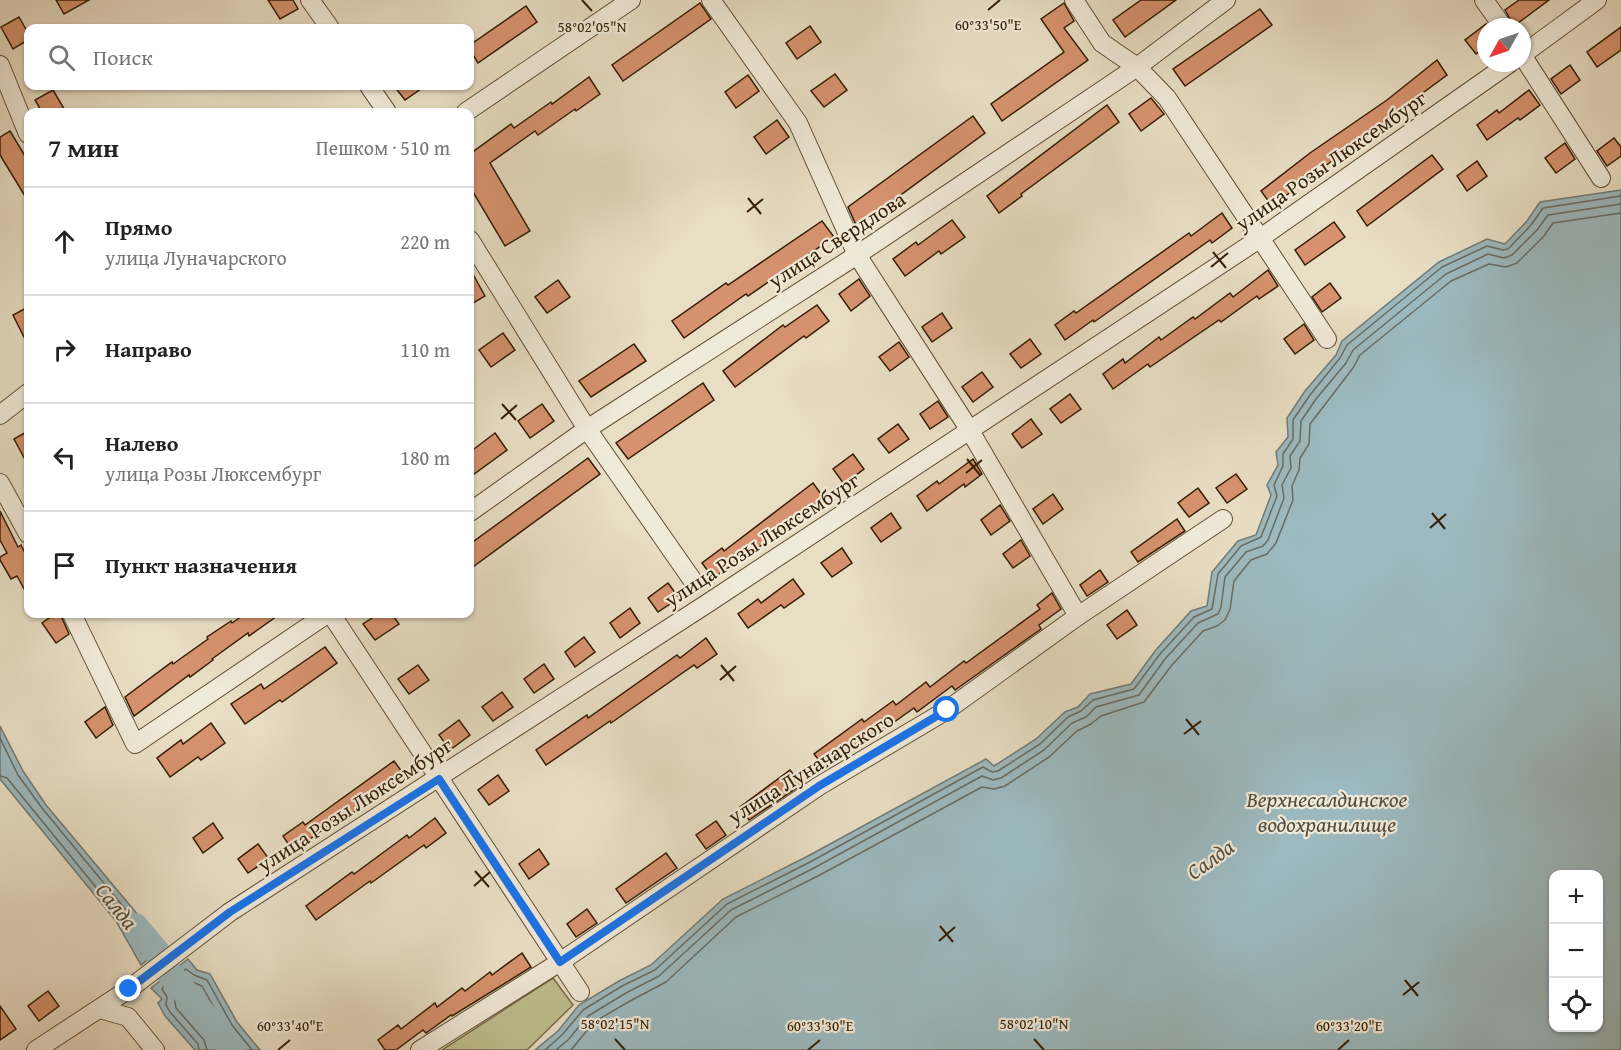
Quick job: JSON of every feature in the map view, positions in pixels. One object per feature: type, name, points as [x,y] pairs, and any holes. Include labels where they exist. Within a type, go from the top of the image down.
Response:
[{"type":"street","points":[[310,0],[327,24]]},
{"type":"street","points":[[472,108],[631,0]]},
{"type":"street","points":[[711,0],[798,123],[857,255],[969,429],[1078,616]]},
{"type":"street","points":[[1074,0],[1102,43],[1137,67],[1167,98],[1327,339]]},
{"type":"street","name":"улица Свердлова","points":[[474,509],[587,429],[857,255],[1137,67],[1226,0]]},
{"type":"street","points":[[1484,0],[1497,18]]},
{"type":"street","points":[[1531,48],[1597,0]]},
{"type":"street","points":[[0,65],[24,124]]},
{"type":"street","points":[[1531,69],[1601,178]]},
{"type":"street","name":"улица Розы Люксембург","points":[[36,1050],[129,989],[230,912],[439,779],[1259,239],[1497,72]]},
{"type":"street","points":[[372,90],[384,108]]},
{"type":"street","points":[[474,246],[587,429],[693,581]]},
{"type":"street","points":[[0,415],[24,396]]},
{"type":"street","points":[[0,483],[24,527]]},
{"type":"street","name":"улица Луначарского","points":[[420,1050],[560,962],[819,786],[947,710],[1078,616],[1223,519]]},
{"type":"street","points":[[74,618],[135,744],[323,618]]},
{"type":"street","points":[[332,618],[580,992]]},
{"type":"street","points":[[100,1009],[128,1017],[155,1050]]},
{"type":"green space","points":[[553,978],[573,1005],[527,1050],[442,1050]]},
{"type":"water","name":"Верхнесалдинское водохранилище","points":[[1621,190],[1621,1050],[535,1050],[558,1031],[579,1005],[651,965],[723,899],[808,856],[986,759],[994,766],[1036,739],[1065,712],[1078,707],[1090,694],[1131,684],[1155,651],[1191,611],[1207,606],[1212,572],[1238,541],[1256,535],[1271,495],[1267,485],[1278,465],[1276,452],[1288,437],[1287,418],[1305,391],[1336,355],[1342,341],[1439,262],[1487,239],[1505,244],[1527,221],[1540,202]]},
{"type":"water","points":[[0,726],[23,771],[46,805],[164,946],[141,965],[116,921],[0,779]]},
{"type":"water","points":[[188,959],[197,970],[210,974],[237,1022],[260,1050],[195,1050],[165,1016],[158,1003],[162,999],[151,988]]},
{"type":"building","points":[[56,0],[89,0],[64,14]]},
{"type":"building","points":[[268,0],[293,0],[298,9],[280,19]]},
{"type":"building","points":[[1141,0],[1176,0],[1125,37],[1113,20]]},
{"type":"building","points":[[1519,0],[1549,0],[1525,18],[1510,18],[1505,10]]},
{"type":"building","points":[[700,3],[711,19],[623,81],[612,65]]},
{"type":"building","points":[[1064,3],[1074,21],[1064,28],[1088,60],[1002,121],[991,104],[1064,52],[1041,19]]},
{"type":"building","points":[[526,6],[537,22],[478,63],[474,56],[474,42]]},
{"type":"building","points":[[1260,9],[1272,25],[1185,86],[1173,69]]},
{"type":"building","points":[[19,17],[24,26],[24,42],[13,49],[1,27]]},
{"type":"building","points":[[810,26],[821,42],[797,59],[786,43]]},
{"type":"building","points":[[1621,27],[1621,50],[1597,67],[1587,52]]},
{"type":"building","points":[[1477,31],[1477,53],[1476,54],[1465,40]]},
{"type":"building","points":[[1437,60],[1447,75],[1393,118],[1272,206],[1261,191],[1310,153],[1387,100]]},
{"type":"building","points":[[1570,65],[1580,80],[1561,94],[1551,79]]},
{"type":"building","points":[[835,74],[847,90],[824,107],[811,91]]},
{"type":"building","points":[[748,75],[759,91],[736,108],[725,92]]},
{"type":"building","points":[[589,77],[600,94],[538,135],[535,131],[490,163],[530,231],[505,246],[474,194],[474,151],[511,124],[514,128],[551,102],[552,104]]},
{"type":"building","points":[[53,90],[64,108],[40,108],[35,100]]},
{"type":"building","points":[[397,90],[419,90],[405,100]]},
{"type":"building","points":[[1529,90],[1540,105],[1487,140],[1477,125],[1497,110],[1499,113]]},
{"type":"building","points":[[1151,98],[1164,114],[1141,131],[1129,114]]},
{"type":"building","points":[[1107,105],[1119,122],[1021,194],[1022,196],[999,213],[987,196]]},
{"type":"building","points":[[973,116],[985,133],[857,227],[848,207]]},
{"type":"building","points":[[777,120],[789,137],[766,154],[754,137]]},
{"type":"building","points":[[10,131],[24,154],[24,194],[0,155],[0,137]]},
{"type":"building","points":[[1614,138],[1621,147],[1621,156],[1607,166],[1597,151]]},
{"type":"building","points":[[1565,143],[1575,159],[1556,173],[1545,158]]},
{"type":"building","points":[[1432,155],[1443,169],[1367,226],[1357,211]]},
{"type":"building","points":[[1477,161],[1487,176],[1467,191],[1457,176]]},
{"type":"building","points":[[1222,213],[1232,228],[1212,243],[1210,240],[1065,340],[1055,325],[1074,311],[1076,313],[1189,233],[1191,236]]},
{"type":"building","points":[[952,220],[965,237],[941,254],[939,251],[905,276],[893,259],[916,242],[918,245]]},
{"type":"building","points":[[822,221],[834,237],[748,296],[746,294],[684,338],[672,321]]},
{"type":"building","points":[[1334,222],[1345,237],[1305,265],[1295,250]]},
{"type":"building","points":[[1268,270],[1278,286],[1259,299],[1257,296],[1221,322],[1219,320],[1150,367],[1148,364],[1113,389],[1103,374],[1123,359],[1125,363],[1159,337],[1161,340],[1193,317],[1195,319],[1230,293],[1233,297]]},
{"type":"building","points":[[474,276],[485,296],[474,303]]},
{"type":"building","points":[[859,279],[870,296],[851,311],[839,294]]},
{"type":"building","points":[[558,280],[570,297],[547,313],[535,297]]},
{"type":"building","points":[[1330,283],[1341,298],[1322,312],[1312,297]]},
{"type":"building","points":[[817,305],[829,321],[806,338],[804,336],[735,387],[723,371],[783,325],[785,327]]},
{"type":"building","points":[[24,309],[24,337],[13,315]]},
{"type":"building","points":[[942,313],[952,328],[932,342],[922,327]]},
{"type":"building","points":[[1304,324],[1314,340],[1295,354],[1284,339]]},
{"type":"building","points":[[503,333],[515,350],[491,367],[479,350]]},
{"type":"building","points":[[1030,339],[1041,354],[1021,368],[1010,354]]},
{"type":"building","points":[[899,342],[909,357],[890,371],[879,357]]},
{"type":"building","points":[[634,344],[646,361],[591,397],[579,381]]},
{"type":"building","points":[[982,372],[993,387],[973,402],[962,387]]},
{"type":"building","points":[[703,383],[714,400],[628,459],[616,443]]},
{"type":"building","points":[[1070,394],[1081,409],[1061,423],[1050,409]]},
{"type":"building","points":[[938,401],[948,417],[930,429],[920,414]]},
{"type":"building","points":[[542,404],[554,421],[530,438],[518,421]]},
{"type":"building","points":[[1031,419],[1042,434],[1022,448],[1012,434]]},
{"type":"building","points":[[898,424],[909,439],[889,453],[878,439]]},
{"type":"building","points":[[24,433],[24,458],[14,439]]},
{"type":"building","points":[[495,433],[507,450],[474,474],[474,449]]},
{"type":"building","points":[[853,454],[864,469],[844,484],[833,469]]},
{"type":"building","points":[[588,458],[600,474],[474,566],[474,541]]},
{"type":"building","points":[[973,459],[982,474],[927,511],[917,496],[937,481],[939,484]]},
{"type":"building","points":[[1236,474],[1247,489],[1227,503],[1216,488]]},
{"type":"building","points":[[813,483],[824,498],[765,543],[713,578],[702,563],[722,548],[724,551]]},
{"type":"building","points":[[1198,488],[1209,503],[1189,517],[1178,503]]},
{"type":"building","points":[[1053,494],[1063,509],[1043,524],[1033,509]]},
{"type":"building","points":[[1000,505],[1010,521],[991,535],[981,520]]},
{"type":"building","points":[[0,511],[18,547],[21,545],[24,551],[24,589],[17,576],[11,579],[0,560],[0,557],[7,553],[0,540]]},
{"type":"building","points":[[891,513],[901,528],[881,542],[871,528]]},
{"type":"building","points":[[1177,519],[1185,531],[1138,562],[1131,552]]},
{"type":"building","points":[[1021,540],[1030,556],[1013,568],[1003,554]]},
{"type":"building","points":[[842,548],[852,563],[832,577],[821,563]]},
{"type":"building","points":[[1100,570],[1108,582],[1087,596],[1080,585]]},
{"type":"building","points":[[793,579],[804,594],[784,608],[781,605],[748,628],[738,614],[758,599],[761,603]]},
{"type":"building","points":[[668,583],[679,598],[658,612],[648,598]]},
{"type":"building","points":[[1052,593],[1061,609],[1039,625],[1041,629],[955,690],[952,686],[917,712],[914,708],[883,730],[881,727],[825,768],[814,754],[862,719],[864,722],[893,701],[896,705],[926,682],[930,687],[964,661],[966,663],[1040,609],[1037,605]]},
{"type":"building","points":[[630,608],[640,623],[620,638],[610,623]]},
{"type":"building","points":[[1127,610],[1137,625],[1117,639],[1107,625]]},
{"type":"building","points":[[49,618],[62,618],[69,634],[56,643],[42,623]]},
{"type":"building","points":[[239,618],[274,618],[249,636],[248,633],[134,716],[125,697],[208,639],[207,637],[231,621],[232,623]]},
{"type":"building","points":[[372,618],[395,618],[399,624],[375,640],[363,624]]},
{"type":"building","points":[[584,637],[595,652],[575,667],[565,652]]},
{"type":"building","points":[[706,638],[717,654],[697,668],[694,665],[546,765],[536,750],[587,715],[588,718],[677,655],[680,658]]},
{"type":"building","points":[[325,647],[337,663],[282,702],[280,700],[245,724],[231,704],[261,684],[264,689]]},
{"type":"building","points":[[544,664],[554,679],[534,693],[524,679]]},
{"type":"building","points":[[418,665],[429,680],[409,694],[398,679]]},
{"type":"building","points":[[502,692],[513,707],[493,721],[482,707]]},
{"type":"building","points":[[105,707],[113,725],[96,738],[85,722]]},
{"type":"building","points":[[459,720],[470,735],[450,750],[439,735]]},
{"type":"building","points":[[211,723],[225,743],[201,760],[198,757],[170,777],[157,758],[181,740],[183,744]]},
{"type":"building","points":[[394,761],[405,776],[356,811],[330,828],[328,826],[293,851],[283,836],[303,822],[305,825]]},
{"type":"building","points":[[790,770],[801,785],[749,820],[740,807]]},
{"type":"building","points":[[498,775],[509,791],[489,805],[478,790]]},
{"type":"building","points":[[435,818],[446,833],[426,848],[424,845],[371,883],[370,881],[316,920],[306,906],[352,872],[354,874],[407,835],[409,838]]},
{"type":"building","points":[[716,821],[726,835],[706,849],[696,835]]},
{"type":"building","points":[[213,823],[223,838],[203,853],[193,838]]},
{"type":"building","points":[[258,844],[269,859],[248,873],[238,859]]},
{"type":"building","points":[[539,849],[549,864],[529,879],[519,864]]},
{"type":"building","points":[[666,853],[677,868],[626,903],[616,889]]},
{"type":"building","points":[[587,909],[597,923],[576,937],[567,924]]},
{"type":"building","points":[[522,953],[531,967],[451,1015],[426,1033],[423,1030],[396,1050],[385,1050],[378,1040],[398,1025],[401,1029],[435,1003],[437,1007],[462,988],[465,991],[490,972],[492,975]]},
{"type":"building","points":[[48,991],[59,1006],[39,1021],[28,1006]]},
{"type":"building","points":[[0,1006],[16,1029],[0,1040]]},
{"type":"waterway","name":"Салда","points":[[135,926],[157,952],[161,963],[233,1050]]},
{"type":"route","points":[[129,989],[230,912],[439,779],[560,962],[819,786],[947,710]]}]
